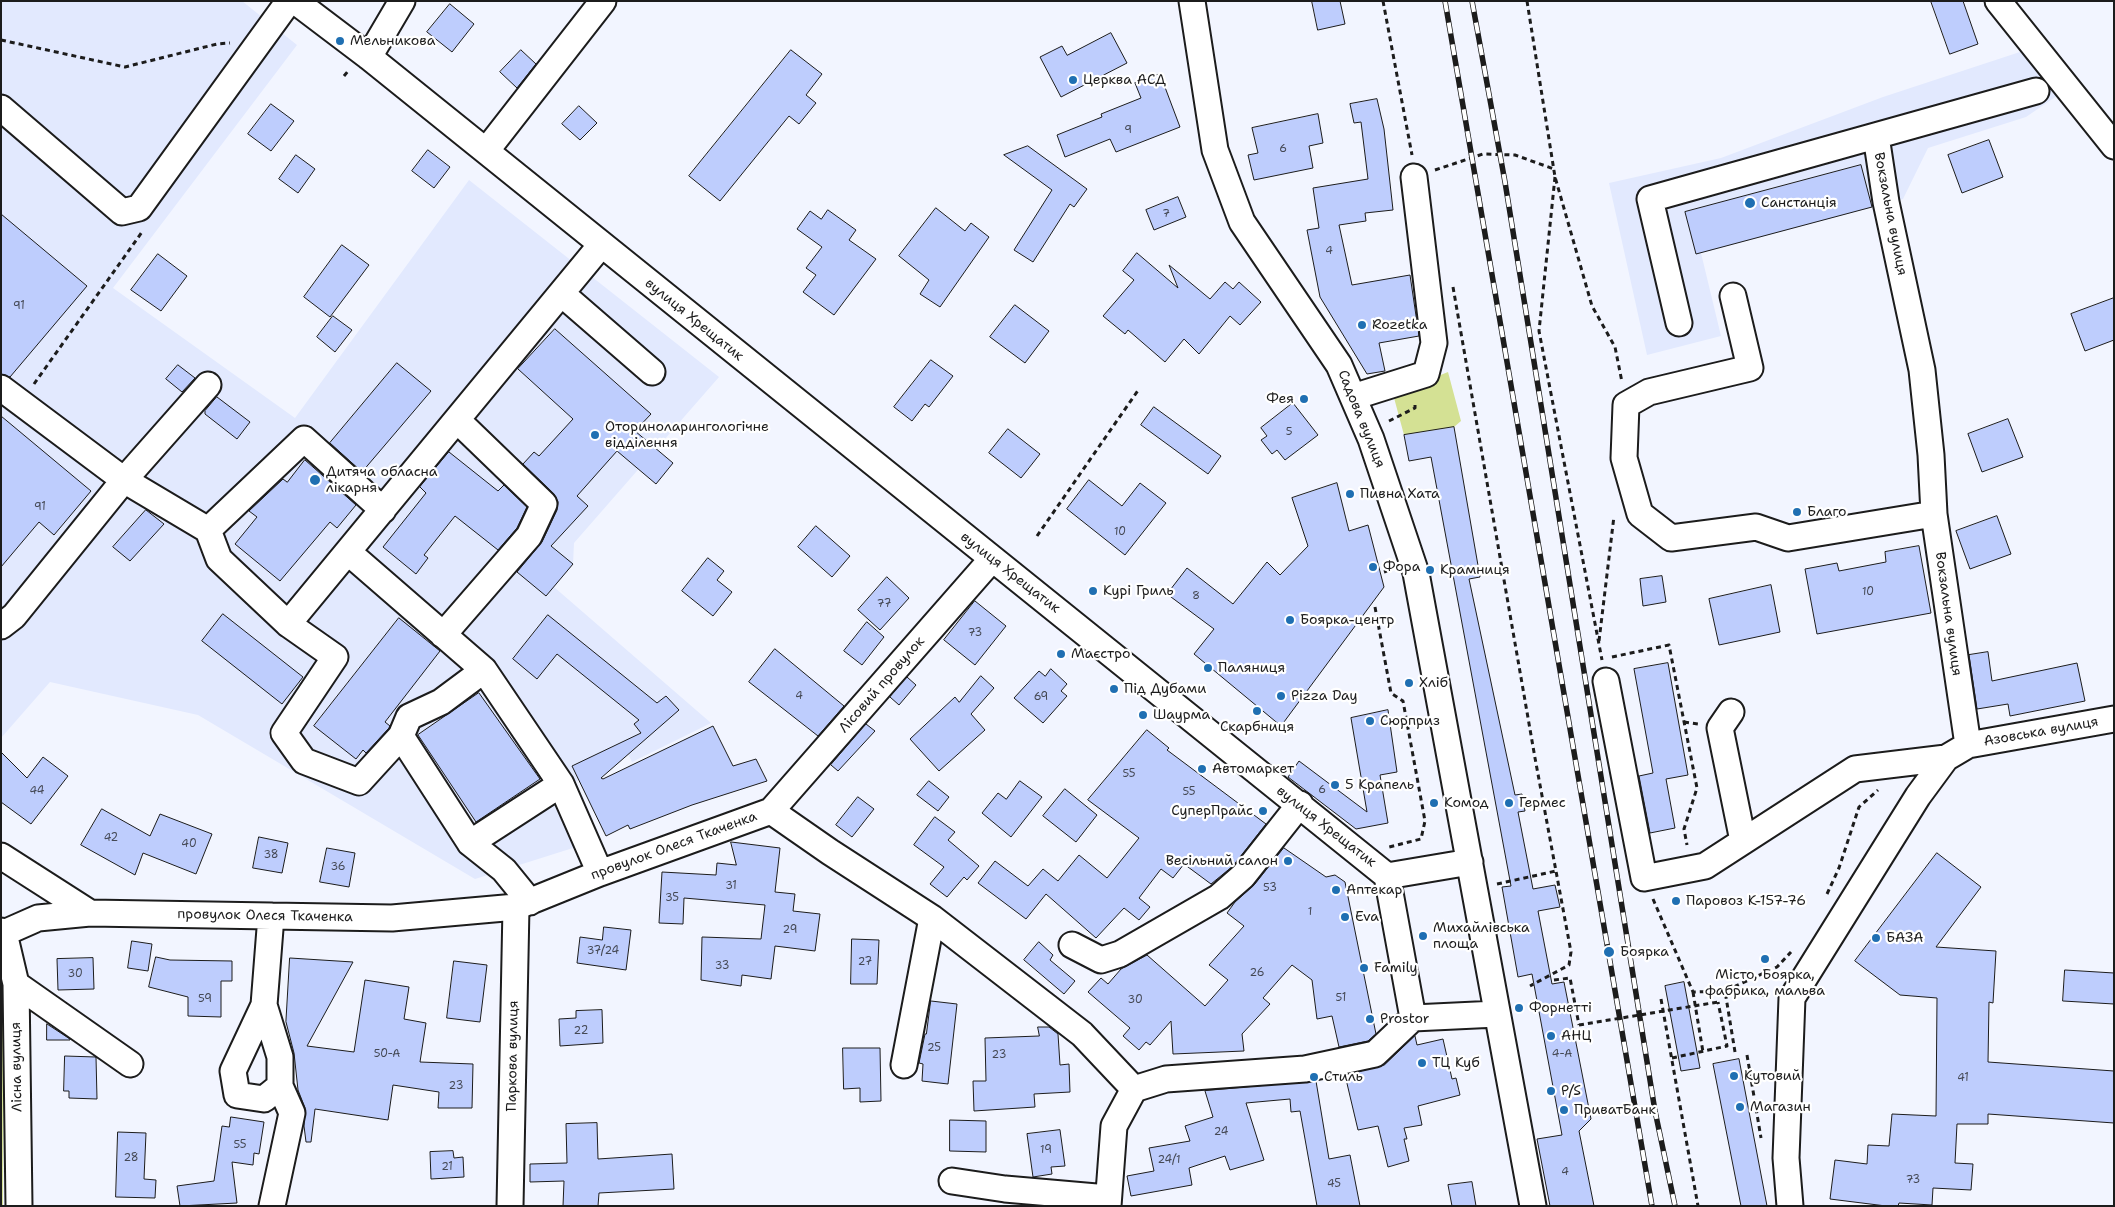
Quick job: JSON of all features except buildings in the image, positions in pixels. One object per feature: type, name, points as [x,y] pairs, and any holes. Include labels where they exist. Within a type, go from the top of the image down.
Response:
[{"type":"street","points":[[1,108],[122,212],[139,208],[289,1]]},
{"type":"street","name":"вулиця Хрещатик","points":[[295,1],[369,57],[992,560],[1264,778],[1300,804],[1387,876],[1470,862]]},
{"type":"street","points":[[369,57],[402,1]]},
{"type":"street","points":[[486,151],[603,1]]},
{"type":"street","name":"Садова вулиця","points":[[1192,1],[1215,150],[1242,222],[1339,365],[1371,439],[1416,573],[1470,862]]},
{"type":"street","points":[[1998,1],[2105,120],[2114,146]]},
{"type":"street","name":"Вокзальна вулиця","points":[[1968,745],[1934,514],[1931,455],[1922,370],[1886,202],[1876,136],[2036,91]]},
{"type":"street","points":[[1678,324],[1650,199],[1876,136]]},
{"type":"street","points":[[1353,396],[1426,374],[1434,342],[1423,174]]},
{"type":"street","points":[[288,624],[601,245]]},
{"type":"street","points":[[562,294],[652,372]]},
{"type":"street","points":[[1733,296],[1750,368],[1649,392],[1626,405],[1624,458],[1640,514],[1671,538],[1756,527],[1788,538],[1934,514]]},
{"type":"street","points":[[1,626],[14,616],[124,480],[208,385]]},
{"type":"street","points":[[1,388],[124,480],[208,530],[219,559],[288,624],[335,656],[284,733],[304,761],[359,782],[401,736],[409,718],[441,702],[484,670]]},
{"type":"street","points":[[443,635],[529,536],[544,504],[457,420]]},
{"type":"street","points":[[208,530],[304,439],[383,510]]},
{"type":"street","points":[[348,552],[484,670],[561,784],[600,873]]},
{"type":"street","name":"Лісовий провулок","points":[[771,811],[992,560]]},
{"type":"street","points":[[1604,670],[1644,878],[1705,866],[1855,770],[1946,758]]},
{"type":"street","points":[[1731,712],[1720,728],[1744,841]]},
{"type":"street","name":"Азовська вулиця","points":[[1968,745],[2114,719]]},
{"type":"street","points":[[401,736],[470,844],[504,870],[523,904]]},
{"type":"street","points":[[1790,1206],[1786,1158],[1792,998],[1918,796],[1946,758],[1968,745]]},
{"type":"street","points":[[470,844],[561,784]]},
{"type":"street","points":[[1072,945],[1101,960],[1120,954],[1219,897],[1242,876],[1300,804]]},
{"type":"street","name":"провулок Олеся Ткаченка","points":[[3,932],[38,918],[90,913],[392,918],[523,904],[600,873],[771,811],[932,918],[1082,1034],[1134,1089]]},
{"type":"street","points":[[1,856],[90,913]]},
{"type":"street","points":[[1470,862],[1533,1206]]},
{"type":"street","points":[[1387,876],[1413,1018]]},
{"type":"street","name":"Паркова вулиця","points":[[510,1206],[523,904]]},
{"type":"street","points":[[272,916],[264,1005],[233,1071],[237,1095],[264,1099],[280,1086]]},
{"type":"street","points":[[904,1065],[932,918]]},
{"type":"street","name":"Лісна вулиця","points":[[3,932],[16,984],[19,1206]]},
{"type":"street","points":[[16,984],[130,1064]]},
{"type":"street","points":[[264,1005],[280,1057],[280,1086],[292,1114],[272,1206]]},
{"type":"street","points":[[952,1181],[1108,1202],[1114,1126],[1134,1089],[1166,1079],[1305,1069],[1375,1054],[1413,1018],[1497,1014]]},
{"type":"path","points":[[1382,1],[1423,174],[1483,154],[1515,156],[1554,169]]},
{"type":"path","points":[[1527,1],[1555,177],[1592,306],[1615,347],[1626,405]]},
{"type":"path","points":[[1,40],[125,67],[217,44],[260,41]]},
{"type":"path","points":[[1555,177],[1539,331],[1599,646],[1604,670],[1669,645],[1697,788],[1684,829],[1691,869]]},
{"type":"path","points":[[1452,278],[1571,952],[1569,965],[1530,986]]},
{"type":"path","points":[[1038,536],[1139,390]]},
{"type":"path","points":[[1599,646],[1614,515]]},
{"type":"path","points":[[1358,852],[1421,840],[1425,821],[1403,701],[1391,693],[1375,607]]},
{"type":"path","points":[[1822,903],[1840,868],[1858,807],[1880,788]]},
{"type":"path","points":[[1497,884],[1556,871]]},
{"type":"path","points":[[1644,878],[1693,992],[1703,1052]]},
{"type":"path","points":[[1725,991],[1776,967],[1794,949]]},
{"type":"path","points":[[1554,980],[1570,978],[1579,1025],[1718,1002],[1727,1046],[1672,1058]]},
{"type":"path","points":[[1693,992],[1725,991],[1792,998]]},
{"type":"path","points":[[1725,991],[1735,1052]]},
{"type":"path","points":[[1661,1000],[1698,1206]]},
{"type":"path","points":[[1747,1055],[1763,1147]]},
{"type":"shaded area","name":"Дитяча обласна лікарня","points":[[1,1],[242,1],[297,45],[113,288],[295,418],[469,180],[719,377],[574,543],[573,564],[554,587],[711,723],[632,762],[622,742],[573,766],[579,780],[568,785],[595,841],[475,879],[198,715],[50,682],[1,738]]},
{"type":"shaded area","name":"Санстанція","points":[[2026,50],[2064,91],[2026,117],[1928,148],[1903,199],[1701,253],[1721,336],[1647,355],[1609,183],[1721,158],[1883,97]]},
{"type":"green space","points":[[1448,372],[1461,421],[1454,427],[1404,435],[1393,394]]},
{"type":"green space","points":[[1,991],[4,995],[3,1206],[1,1206]]},
{"type":"railway","points":[[1445,1],[1652,1206]]},
{"type":"railway","points":[[1472,1],[1505,182],[1655,1111],[1675,1206]]},
{"type":"place","name":"Мельникова","points":[[340,41]]},
{"type":"place","name":"Церква АСД","points":[[1073,80]]},
{"type":"place","name":"Санстанція","points":[[1750,203]]},
{"type":"place","name":"Rozetka","points":[[1362,325]]},
{"type":"place","name":"Фея","points":[[1304,399]]},
{"type":"place","name":"Оториноларингологічне відділення","points":[[595,435]]},
{"type":"place","name":"Дитяча обласна лікарня","points":[[315,480]]},
{"type":"place","name":"Пивна Хата","points":[[1350,494]]},
{"type":"place","name":"Благо","points":[[1797,512]]},
{"type":"place","name":"Фора","points":[[1373,567]]},
{"type":"place","name":"Крамниця","points":[[1430,570]]},
{"type":"place","name":"Курі Гриль","points":[[1093,591]]},
{"type":"place","name":"Боярка-центр","points":[[1290,620]]},
{"type":"place","name":"Маєстро","points":[[1061,654]]},
{"type":"place","name":"Паляниця","points":[[1208,668]]},
{"type":"place","name":"Хліб","points":[[1409,683]]},
{"type":"place","name":"Під Дубами","points":[[1114,689]]},
{"type":"place","name":"Pizza Day","points":[[1281,696]]},
{"type":"place","name":"Скарбниця","points":[[1257,711]]},
{"type":"place","name":"Шаурма","points":[[1143,715]]},
{"type":"place","name":"Сюрприз","points":[[1370,721]]},
{"type":"place","name":"Автомаркет","points":[[1202,769]]},
{"type":"place","name":"5 Крапель","points":[[1335,785]]},
{"type":"place","name":"Комод","points":[[1434,803]]},
{"type":"place","name":"Гермес","points":[[1509,803]]},
{"type":"place","name":"СуперПрайс","points":[[1263,811]]},
{"type":"place","name":"Весільний салон","points":[[1288,861]]},
{"type":"place","name":"Аптекар","points":[[1336,890]]},
{"type":"place","name":"Паровоз К-157-76","points":[[1676,901]]},
{"type":"place","name":"Eva","points":[[1345,917]]},
{"type":"place","name":"Михайлівська площа","points":[[1423,936]]},
{"type":"place","name":"БАЗА","points":[[1876,938]]},
{"type":"place","name":"Боярка","points":[[1609,952]]},
{"type":"place","name":"Місто, Боярка, фабрика, мальва","points":[[1765,959]]},
{"type":"place","name":"Family","points":[[1364,968]]},
{"type":"place","name":"Форнетті","points":[[1519,1008]]},
{"type":"place","name":"Prostor","points":[[1370,1019]]},
{"type":"place","name":"АНЦ","points":[[1551,1036]]},
{"type":"place","name":"ТЦ Куб","points":[[1422,1063]]},
{"type":"place","name":"Кутовий","points":[[1734,1076]]},
{"type":"place","name":"Стиль","points":[[1314,1077]]},
{"type":"place","name":"P/S","points":[[1551,1091]]},
{"type":"place","name":"Магазин","points":[[1740,1107]]},
{"type":"place","name":"ПриватБанк","points":[[1564,1110]]}]
